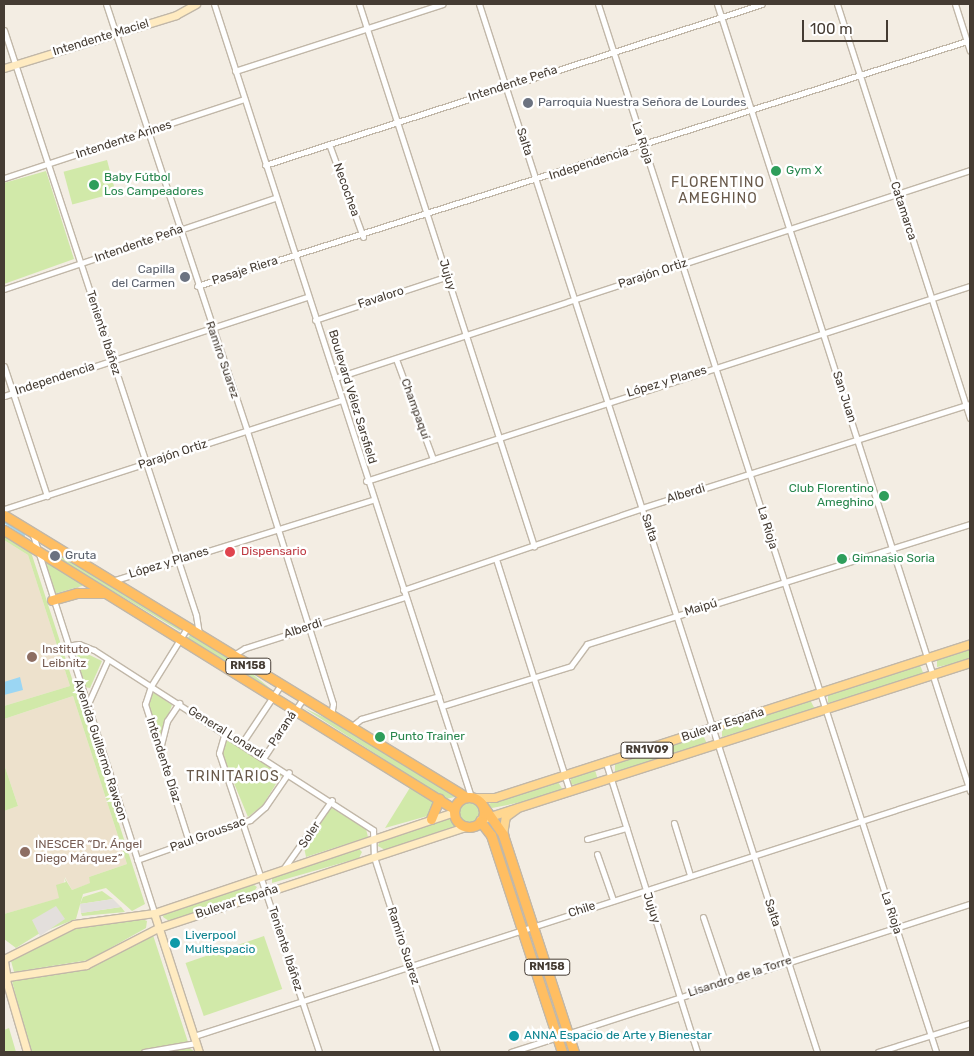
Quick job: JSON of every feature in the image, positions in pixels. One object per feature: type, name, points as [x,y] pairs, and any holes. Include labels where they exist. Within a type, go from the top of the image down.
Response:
[{"type":"highway","name":"RN158","points":[[4,515],[349,729],[473,799]]},
{"type":"highway","name":"RN158","points":[[4,530],[454,810]]},
{"type":"highway","points":[[52,600],[77,593],[106,593]]},
{"type":"highway","points":[[430,819],[439,799]]},
{"type":"highway","points":[[473,799],[480,821],[468,826],[458,822],[454,810],[473,799]]},
{"type":"highway","name":"Boulevard Vélez Sarsfield","points":[[473,799],[490,814],[503,835],[574,1052]]},
{"type":"highway","name":"RN158","points":[[480,821],[491,835],[562,1052]]},
{"type":"main road","name":"Intendente Maciel","points":[[4,68],[176,15],[196,4]]},
{"type":"main road","name":"Bulevar España","points":[[473,799],[488,800],[970,645]]},
{"type":"main road","name":"Bulevar España","points":[[480,821],[490,814],[518,809],[970,663]]},
{"type":"main road","points":[[503,835],[506,817],[518,809]]},
{"type":"main road","name":"Bulevar España","points":[[4,960],[69,926],[154,913],[284,868],[373,840],[454,810]]},
{"type":"main road","name":"Bulevar España","points":[[6,980],[86,965],[158,928],[468,826]]},
{"type":"main road","name":"Avenida Guillermo Rawson","points":[[154,913],[199,1052]]},
{"type":"main road","points":[[4,960],[12,1009],[26,1052]]},
{"type":"main road","points":[[4,992],[12,1009]]},
{"type":"street","name":"Ramiro Suarez","points":[[106,4],[146,134],[211,330],[247,431],[276,530],[333,704],[331,718]]},
{"type":"street","name":"Boulevard Vélez Sarsfield","points":[[214,4],[293,257],[335,378],[372,500],[473,799]]},
{"type":"street","name":"Jujuy","points":[[359,4],[396,122],[448,276],[496,439],[534,546]]},
{"type":"street","points":[[235,70],[442,4]]},
{"type":"street","name":"Salta","points":[[479,4],[817,1052]]},
{"type":"street","name":"La Rioja","points":[[598,4],[936,1052]]},
{"type":"street","name":"San Juan","points":[[717,4],[970,788]]},
{"type":"street","name":"Intendente Peña","points":[[265,165],[762,4]]},
{"type":"street","name":"Catamarca","points":[[836,4],[968,405],[970,418]]},
{"type":"street","points":[[955,4],[969,41],[970,51]]},
{"type":"street","name":"Teniente Ibáñez","points":[[4,30],[147,463],[178,560],[199,636]]},
{"type":"street","name":"Independencia","points":[[293,257],[429,216],[969,41]]},
{"type":"street","name":"Intendente Arines","points":[[4,178],[146,134],[244,99]]},
{"type":"street","name":"Necochea","points":[[329,144],[363,237]]},
{"type":"street","name":"Parajón Ortiz","points":[[335,378],[970,170]]},
{"type":"street","name":"Intendente Peña","points":[[4,289],[275,198]]},
{"type":"street","name":"Pasaje Riera","points":[[197,286],[293,257]]},
{"type":"street","name":"Favaloro","points":[[314,320],[448,276]]},
{"type":"street","name":"López y Planes","points":[[366,481],[608,400],[970,286]]},
{"type":"street","name":"Independencia","points":[[4,396],[211,330],[307,297]]},
{"type":"street","name":"Champaquí","points":[[396,359],[433,459]]},
{"type":"street","points":[[4,366],[47,496]]},
{"type":"street","name":"Parajón Ortiz","points":[[4,509],[342,400]]},
{"type":"street","name":"Alberdi","points":[[402,590],[642,508],[968,405]]},
{"type":"street","name":"López y Planes","points":[[110,582],[372,500]]},
{"type":"street","name":"Maipú","points":[[442,706],[570,666],[587,644],[970,524]]},
{"type":"street","name":"Avenida Guillermo Rawson","points":[[32,533],[66,646],[154,913]]},
{"type":"street","points":[[496,559],[536,678],[570,792]]},
{"type":"street","name":"Alberdi","points":[[232,656],[308,628],[405,597]]},
{"type":"street","name":"Intendente Díaz","points":[[187,628],[151,686],[145,704],[189,842]]},
{"type":"street","name":"General Lonardi","points":[[66,646],[84,645],[225,732],[370,826],[373,840]]},
{"type":"street","points":[[87,708],[108,659]]},
{"type":"street","points":[[242,743],[280,686]]},
{"type":"street","points":[[349,729],[361,719],[439,696]]},
{"type":"street","name":"Paraná","points":[[264,757],[302,700]]},
{"type":"street","points":[[160,752],[167,721],[179,703]]},
{"type":"street","name":"Teniente Ibáñez","points":[[225,732],[218,750],[244,823],[319,1052]]},
{"type":"street","name":"Jujuy","points":[[606,763],[697,1052]]},
{"type":"street","name":"Paul Groussac","points":[[137,860],[244,823],[266,807],[288,772]]},
{"type":"street","name":"Chile","points":[[144,1052],[195,1039],[410,966],[753,854],[970,788]]},
{"type":"street","name":"Soler","points":[[284,868],[332,800]]},
{"type":"street","points":[[674,823],[690,875]]},
{"type":"street","points":[[587,839],[626,828]]},
{"type":"street","name":"Ramiro Suarez","points":[[373,840],[374,857],[437,1052]]},
{"type":"street","points":[[597,854],[613,900]]},
{"type":"street","name":"Lisandro de la Torre","points":[[511,1052],[787,961],[970,904]]},
{"type":"street","points":[[703,917],[725,982]]},
{"type":"street","points":[[878,1052],[970,1023]]},
{"type":"shaded area","name":"Instituto Leibnitz","points":[[4,540],[28,555],[70,686],[4,706]]},
{"type":"shaded area","points":[[73,696],[127,864],[89,877],[91,883],[72,890],[65,877],[60,898],[4,914],[4,811],[18,806],[4,764],[4,719]]},
{"type":"shaded area","points":[[113,899],[121,907],[81,913],[80,904]]},
{"type":"shaded area","points":[[56,906],[65,919],[40,936],[32,920]]},
{"type":"green space","points":[[107,160],[116,193],[72,204],[64,172]]},
{"type":"green space","points":[[46,171],[74,259],[4,284],[4,183]]},
{"type":"green space","points":[[4,534],[31,552],[145,904],[132,911],[106,888],[83,894],[76,919],[40,933],[16,948],[4,939],[4,914],[59,898],[56,885],[66,882],[64,877],[72,890],[90,883],[89,877],[127,864],[73,696],[4,719],[4,706],[70,686],[28,555],[4,540]]},
{"type":"green space","points":[[54,550],[180,628],[180,631],[50,554]]},
{"type":"green space","points":[[45,561],[82,584],[82,586],[54,594]]},
{"type":"green space","points":[[191,634],[244,667],[271,689],[187,639]]},
{"type":"green space","points":[[75,648],[102,661],[90,688],[84,687]]},
{"type":"green space","points":[[970,649],[970,660],[937,667],[937,659]]},
{"type":"green space","points":[[920,665],[924,675],[828,703],[828,695]]},
{"type":"green space","points":[[153,692],[172,705],[159,740],[148,703]]},
{"type":"green space","points":[[810,700],[815,709],[722,737],[722,729]]},
{"type":"green space","points":[[304,708],[332,721],[455,797],[446,799]]},
{"type":"green space","points":[[703,735],[707,744],[615,772],[615,764]]},
{"type":"green space","points":[[225,737],[282,774],[263,805],[248,817],[221,752]]},
{"type":"green space","points":[[4,764],[18,806],[4,811]]},
{"type":"green space","points":[[595,770],[598,780],[571,785],[571,778]]},
{"type":"green space","points":[[558,782],[563,790],[537,799],[492,808],[488,804]]},
{"type":"green space","points":[[411,786],[434,800],[431,815],[385,828]]},
{"type":"green space","points":[[469,801],[477,804],[480,812],[477,820],[469,823],[461,820],[458,812],[461,804]]},
{"type":"green space","points":[[330,807],[366,829],[368,837],[306,857],[304,847]]},
{"type":"green space","points":[[449,817],[455,826],[385,850],[378,846],[380,840]]},
{"type":"green space","points":[[489,820],[497,832],[525,918],[495,832],[485,822]]},
{"type":"green space","points":[[358,848],[362,852],[359,858],[272,883],[272,876]]},
{"type":"green space","points":[[251,883],[257,887],[253,893],[169,921],[163,917],[164,913]]},
{"type":"green space","points":[[102,891],[113,899],[80,904],[83,897]]},
{"type":"green space","points":[[121,907],[125,912],[82,916],[81,913]]},
{"type":"green space","points":[[140,918],[147,921],[146,928],[89,960],[14,972],[11,961],[70,928]]},
{"type":"green space","points":[[153,935],[188,1042],[141,1052],[30,1052],[12,981],[87,969]]},
{"type":"green space","points":[[264,936],[282,989],[204,1016],[186,963]]},
{"type":"green space","points":[[9,1028],[16,1052],[4,1052],[4,1030]]},
{"type":"green space","points":[[188,1047],[195,1052],[148,1052],[175,1050]]},
{"type":"water","points":[[20,677],[23,690],[4,695],[4,682]]},
{"type":"waterway","points":[[4,522],[24,535]]},
{"type":"place","name":"Parroquia Nuestra Señora de Lourdes","points":[[528,103]]},
{"type":"place","name":"Gym X","points":[[776,171]]},
{"type":"place","name":"Baby Fútbol Los Campeadores","points":[[94,185]]},
{"type":"place","name":"Capilla del Carmen","points":[[185,277]]},
{"type":"place","name":"Club Florentino Ameghino","points":[[884,496]]},
{"type":"place","name":"Dispensario","points":[[230,552]]},
{"type":"place","name":"Gruta","points":[[55,556]]},
{"type":"place","name":"Gimnasio Soria","points":[[842,559]]},
{"type":"place","name":"Instituto Leibnitz","points":[[32,657]]},
{"type":"place","name":"Punto Trainer","points":[[380,737]]},
{"type":"place","name":"INESCER “Dr. Ángel Diego Márquez”","points":[[25,852]]},
{"type":"place","name":"Liverpool Multiespacio","points":[[175,943]]},
{"type":"place","name":"ANNA Espacio de Arte y Bienestar","points":[[514,1036]]},
{"type":"district","name":"FLORENTINO AMEGHINO","points":[[718,192]]},
{"type":"district","name":"TRINITARIOS","points":[[233,777]]}]
